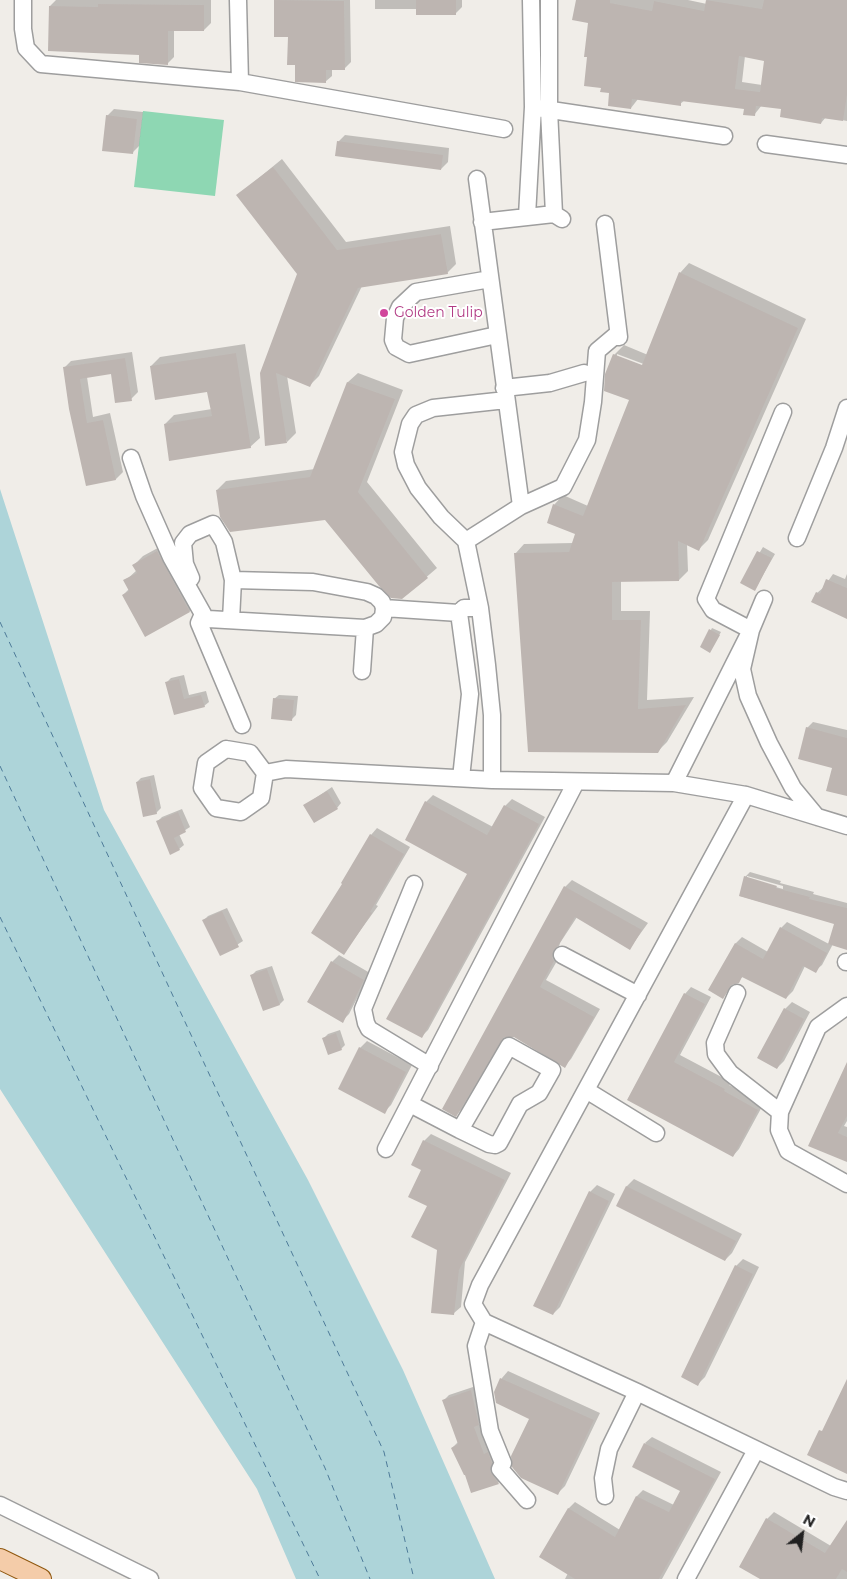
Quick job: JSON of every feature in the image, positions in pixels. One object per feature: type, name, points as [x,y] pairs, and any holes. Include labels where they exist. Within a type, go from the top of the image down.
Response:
[{"type":"main road","points":[[0,1559],[41,1579]]},
{"type":"street","points":[[23,0],[23,29],[26,48],[42,64],[240,82],[504,129]]},
{"type":"street","points":[[238,0],[240,82]]},
{"type":"street","points":[[482,222],[527,216],[558,216],[541,108],[531,0]]},
{"type":"street","points":[[527,216],[541,108],[549,0]]},
{"type":"street","points":[[541,108],[724,136]]},
{"type":"street","points":[[766,144],[847,155]]},
{"type":"street","points":[[477,179],[521,506]]},
{"type":"street","points":[[466,541],[521,506],[563,487],[587,440],[593,402],[597,351],[616,335],[619,337],[605,224]]},
{"type":"street","points":[[490,279],[416,292],[400,307],[395,318],[393,340],[396,347],[409,354],[497,335]]},
{"type":"street","points":[[492,780],[492,715],[480,608],[466,541],[418,488],[406,465],[403,452],[410,424],[416,415],[433,408],[505,394],[584,373]]},
{"type":"street","points":[[797,538],[834,448],[847,408]]},
{"type":"street","points":[[751,630],[713,610],[706,599],[783,412]]},
{"type":"street","points":[[131,458],[144,496],[171,557],[203,614],[204,621]]},
{"type":"street","points":[[231,620],[233,580],[224,542],[213,524],[190,534],[183,543],[185,564],[242,725]]},
{"type":"street","points":[[204,621],[231,620],[365,628],[376,624],[383,617],[384,608],[376,596],[368,592],[313,582],[233,580]]},
{"type":"street","points":[[674,783],[751,630],[764,599]]},
{"type":"street","points":[[384,608],[459,613],[464,608],[480,608]]},
{"type":"street","points":[[459,613],[470,694],[461,778]]},
{"type":"street","points":[[362,671],[365,628]]},
{"type":"street","points":[[751,630],[742,669],[748,696],[769,743],[793,788],[817,818]]},
{"type":"street","points":[[265,773],[286,769],[492,780],[674,783],[746,795],[847,826]]},
{"type":"street","points":[[386,1149],[576,782]]},
{"type":"street","points":[[746,795],[480,1285],[473,1304],[484,1322],[637,1392],[834,1487],[847,1491]]},
{"type":"street","points":[[414,884],[363,1009],[369,1029],[430,1066]]},
{"type":"street","points":[[562,955],[638,995]]},
{"type":"street","points":[[737,993],[715,1043],[716,1054],[730,1073],[780,1112]]},
{"type":"street","points":[[847,1006],[818,1026],[780,1112],[779,1130],[788,1151],[847,1184]]},
{"type":"street","points":[[410,1104],[460,1130],[489,1144],[499,1143],[520,1104],[542,1090],[552,1070],[510,1046],[460,1130]]},
{"type":"street","points":[[586,1090],[656,1133]]},
{"type":"street","points":[[484,1322],[476,1346],[490,1431],[503,1463],[500,1469],[527,1500]]},
{"type":"street","points":[[605,1496],[602,1478],[609,1449],[637,1392]]},
{"type":"street","points":[[686,1579],[756,1450]]},
{"type":"street","points":[[0,1505],[150,1579]]},
{"type":"green space","points":[[143,111],[224,120],[215,196],[134,187]]},
{"type":"water","points":[[0,489],[104,810],[308,1180],[403,1370],[495,1579],[296,1579],[257,1489],[0,1089]]},
{"type":"building","points":[[274,0],[344,1],[345,70],[326,70],[326,83],[295,82],[295,65],[287,65],[288,37],[274,37]]},
{"type":"building","points":[[416,0],[456,0],[456,15],[416,15]]},
{"type":"building","points":[[576,0],[610,0],[610,3],[652,11],[654,1],[704,11],[706,0],[762,9],[764,0],[847,0],[847,95],[843,121],[822,118],[821,124],[780,117],[781,109],[756,106],[755,116],[743,115],[744,109],[681,101],[681,106],[632,99],[631,109],[608,106],[609,93],[600,92],[601,88],[584,86],[587,57],[584,57],[588,23],[572,20]],"holes":[[[739,56],[764,61],[760,92],[735,89]]]},
{"type":"building","points":[[98,4],[204,5],[204,31],[168,31],[168,65],[139,63],[139,55],[48,51],[49,6],[98,7]]},
{"type":"building","points":[[106,115],[137,119],[133,154],[102,151]]},
{"type":"building","points":[[337,141],[443,155],[441,170],[335,156]]},
{"type":"building","points":[[273,167],[337,250],[441,234],[448,274],[358,288],[310,387],[276,373],[287,443],[265,446],[260,373],[297,274],[236,195]]},
{"type":"building","points":[[679,272],[798,328],[699,551],[678,541],[679,581],[612,582],[612,620],[641,620],[638,709],[686,705],[658,753],[528,752],[514,553],[569,552],[575,534],[547,523],[553,504],[583,516],[629,400],[604,391],[605,374],[613,354],[642,365]]},
{"type":"building","points":[[236,353],[251,448],[169,461],[164,424],[212,416],[207,392],[155,400],[150,366]]},
{"type":"building","points":[[125,358],[132,401],[115,403],[111,374],[80,379],[87,423],[103,420],[116,480],[86,486],[69,409],[63,367]]},
{"type":"building","points":[[347,382],[395,399],[358,492],[428,578],[402,599],[391,598],[379,586],[325,520],[230,532],[220,517],[216,490],[310,477]]},
{"type":"building","points":[[157,551],[190,612],[145,637],[122,595],[129,591],[123,580],[137,573],[132,565]]},
{"type":"building","points":[[757,551],[772,558],[755,591],[740,583]]},
{"type":"building","points":[[826,579],[847,588],[847,619],[811,602],[816,592],[820,594]]},
{"type":"building","points":[[709,629],[720,635],[710,653],[700,647]]},
{"type":"building","points":[[179,679],[184,699],[201,695],[205,707],[174,715],[165,682]]},
{"type":"building","points":[[273,698],[294,700],[292,721],[271,719]]},
{"type":"building","points":[[806,727],[847,738],[847,796],[826,791],[832,768],[798,759]]},
{"type":"building","points":[[150,779],[157,814],[143,817],[136,782]]},
{"type":"building","points":[[327,791],[338,809],[314,823],[303,805]]},
{"type":"building","points":[[425,801],[487,835],[504,805],[539,824],[422,1038],[386,1019],[467,874],[405,840]]},
{"type":"building","points":[[178,812],[186,832],[174,838],[180,850],[170,855],[156,821]]},
{"type":"building","points":[[370,834],[404,854],[370,912],[372,913],[344,955],[311,933],[342,884]]},
{"type":"building","points":[[744,876],[777,886],[776,888],[810,897],[809,899],[847,908],[847,950],[828,944],[834,924],[739,896]]},
{"type":"building","points":[[564,886],[642,930],[630,950],[575,917],[553,951],[552,958],[554,961],[540,987],[594,1017],[565,1068],[514,1037],[504,1037],[456,1117],[442,1109]]},
{"type":"building","points":[[222,911],[239,947],[220,956],[202,920]]},
{"type":"building","points":[[780,927],[827,953],[816,973],[803,966],[786,999],[742,977],[739,983],[731,985],[723,999],[708,990],[735,943],[763,959]]},
{"type":"building","points":[[331,961],[364,980],[343,1023],[307,1002]]},
{"type":"building","points":[[267,969],[280,1005],[263,1011],[250,975]]},
{"type":"building","points":[[684,993],[705,1004],[674,1062],[725,1089],[724,1091],[758,1110],[733,1157],[627,1100]]},
{"type":"building","points":[[784,1008],[804,1019],[777,1069],[757,1058]]},
{"type":"building","points":[[336,1033],[342,1050],[328,1055],[322,1038]]},
{"type":"building","points":[[359,1047],[406,1072],[385,1114],[338,1089]]},
{"type":"building","points":[[847,1062],[847,1116],[838,1133],[847,1137],[847,1162],[808,1146]]},
{"type":"building","points":[[423,1140],[505,1180],[459,1270],[454,1315],[431,1313],[437,1250],[411,1237],[427,1206],[408,1197],[421,1170],[411,1165]]},
{"type":"building","points":[[626,1186],[736,1241],[725,1261],[616,1206]]},
{"type":"building","points":[[589,1191],[609,1201],[553,1315],[533,1306]]},
{"type":"building","points":[[735,1265],[753,1274],[698,1386],[681,1377]]},
{"type":"building","points":[[500,1378],[594,1420],[558,1495],[521,1478],[512,1467],[511,1456],[529,1419],[496,1403],[494,1392]]},
{"type":"building","points":[[847,1379],[847,1474],[807,1455],[819,1430],[822,1431]]},
{"type":"building","points":[[471,1390],[479,1425],[474,1427],[484,1454],[488,1452],[492,1463],[490,1471],[499,1484],[471,1493],[465,1475],[451,1448],[458,1444],[442,1400]]},
{"type":"building","points":[[644,1443],[715,1479],[659,1579],[575,1579],[539,1557],[568,1508],[615,1537],[636,1496],[669,1512],[680,1491],[632,1467]]},
{"type":"building","points":[[766,1518],[825,1553],[847,1520],[847,1572],[842,1569],[836,1579],[760,1579],[739,1567]]},
{"type":"ferry route","points":[[0,622],[384,1452],[414,1579]]},
{"type":"ferry route","points":[[0,766],[325,1468],[370,1579]]},
{"type":"ferry route","points":[[0,917],[320,1579]]},
{"type":"place","name":"Golden Tulip","points":[[384,313]]}]
